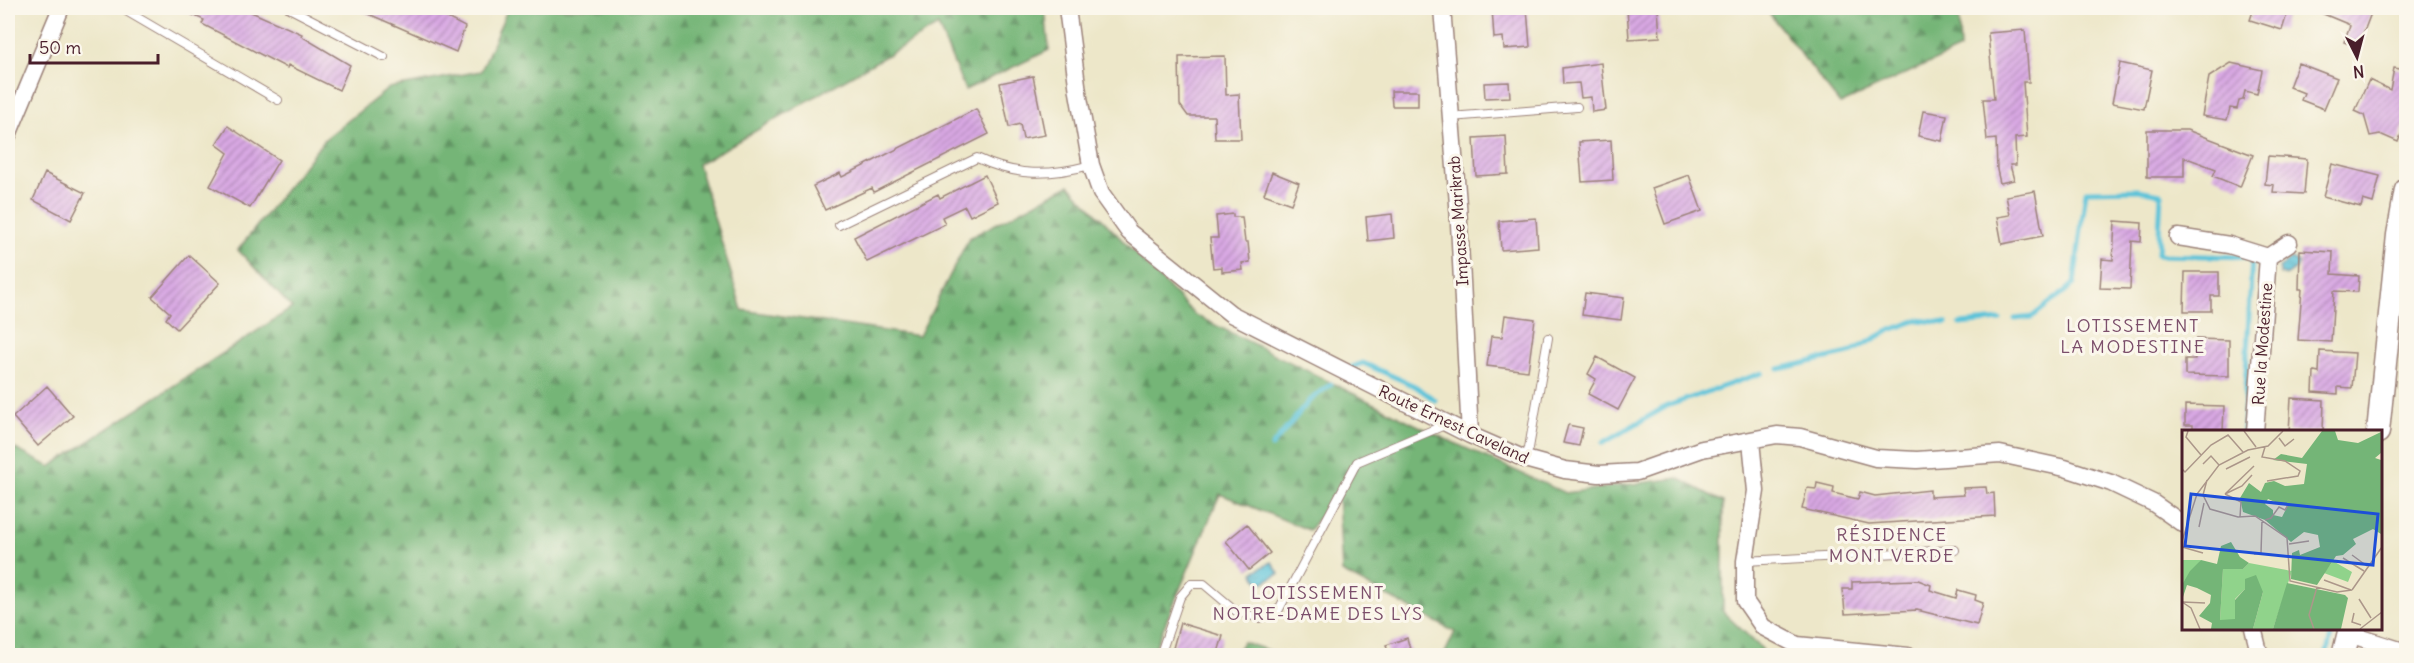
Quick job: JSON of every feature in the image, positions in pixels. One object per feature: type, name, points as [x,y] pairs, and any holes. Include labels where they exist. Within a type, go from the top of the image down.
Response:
[{"type":"street","points":[[8,135],[61,8]]},
{"type":"street","name":"Route Ernest Caveland","points":[[1066,8],[1091,165],[1101,193],[1128,232],[1231,314],[1470,435],[1525,459],[1565,470],[1599,474],[1637,472],[1702,449],[1778,435],[1800,437],[1876,458],[1907,459],[2000,454],[2066,468],[2111,483],[2153,503],[2182,523]]},
{"type":"street","name":"Impasse Marikrab","points":[[1442,8],[1458,204],[1470,435]]},
{"type":"street","points":[[2378,430],[2406,190]]},
{"type":"street","points":[[2178,237],[2229,245],[2268,257],[2289,243]]},
{"type":"street","name":"Rue la Modestine","points":[[2255,430],[2268,257]]},
{"type":"street","points":[[1751,441],[1756,491],[1745,561],[1745,601],[1763,627],[1797,645],[1908,656]]},
{"type":"street","points":[[2254,630],[2260,656]]},
{"type":"street","points":[[2343,656],[2349,631],[2406,651]]},
{"type":"lane","points":[[121,8],[278,100]]},
{"type":"lane","points":[[289,8],[384,57]]},
{"type":"lane","points":[[1450,117],[1578,107]]},
{"type":"lane","points":[[840,225],[977,158],[1000,169],[1041,174],[1091,165]]},
{"type":"lane","points":[[1525,459],[1529,448],[1548,338]]},
{"type":"lane","points":[[1162,650],[1180,597],[1191,584],[1204,584],[1236,611],[1258,618],[1277,613],[1357,462],[1448,424]]},
{"type":"lane","points":[[1745,561],[1955,550]]},
{"type":"green space","points":[[508,8],[1045,8],[1049,50],[965,90],[938,26],[698,164],[742,310],[919,336],[969,238],[1069,185],[1195,315],[1439,436],[1565,493],[1678,478],[1723,502],[1723,612],[1762,649],[1765,655],[1444,655],[1455,632],[1342,572],[1338,494],[1309,530],[1220,494],[1152,655],[8,655],[8,445],[50,467],[292,308],[238,250],[325,139],[389,88],[481,71]]},
{"type":"green space","points":[[1765,8],[1958,8],[1960,49],[1840,104]]},
{"type":"green space","points":[[1243,642],[1282,655],[1235,655]]},
{"type":"water","points":[[2291,259],[2298,263],[2297,268],[2286,276],[2281,275],[2279,268]]},
{"type":"water","points":[[1272,562],[1279,574],[1260,584],[1253,572]]},
{"type":"building","points":[[177,8],[242,8],[302,34],[301,36],[350,65],[339,90],[288,65],[287,68],[202,24],[204,20]]},
{"type":"building","points":[[355,8],[428,8],[465,27],[456,52]]},
{"type":"building","points":[[1492,8],[1527,8],[1530,47],[1504,49],[1503,37],[1494,38]]},
{"type":"building","points":[[1627,8],[1658,8],[1660,37],[1629,39]]},
{"type":"building","points":[[2254,8],[2289,8],[2282,30],[2250,20]]},
{"type":"building","points":[[2309,8],[2373,8],[2358,47],[2344,42],[2350,25]]},
{"type":"building","points":[[2025,30],[2029,82],[2023,82],[2027,137],[2015,138],[2016,165],[2010,165],[2014,180],[2000,183],[1997,170],[1996,139],[1987,140],[1983,99],[1994,99],[1988,33]]},
{"type":"building","points":[[1225,56],[1226,95],[1239,94],[1241,139],[1215,139],[1214,116],[1188,116],[1180,105],[1179,57]]},
{"type":"building","points":[[1601,63],[1606,110],[1592,112],[1591,97],[1581,98],[1579,83],[1563,84],[1562,68]]},
{"type":"building","points":[[2120,63],[2152,70],[2144,109],[2112,103]]},
{"type":"building","points":[[2231,63],[2262,70],[2257,94],[2245,91],[2243,100],[2239,101],[2237,109],[2230,108],[2227,120],[2202,116],[2209,77]]},
{"type":"building","points":[[2298,63],[2337,78],[2324,109],[2301,100],[2304,93],[2289,87]]},
{"type":"building","points":[[2394,68],[2406,70],[2406,122],[2398,142],[2380,134],[2370,136],[2364,115],[2355,111],[2369,80],[2390,90]]},
{"type":"building","points":[[1033,76],[1045,135],[1023,139],[1020,124],[1009,127],[1000,83]]},
{"type":"building","points":[[1509,82],[1510,97],[1485,98],[1484,83]]},
{"type":"building","points":[[1391,91],[1418,91],[1418,106],[1392,106]]},
{"type":"building","points":[[976,109],[989,134],[874,192],[872,188],[825,210],[813,186],[840,173],[842,177]]},
{"type":"building","points":[[1923,111],[1947,115],[1942,141],[1918,136]]},
{"type":"building","points":[[228,126],[279,160],[250,208],[210,186],[228,153],[216,144]]},
{"type":"building","points":[[2147,130],[2187,130],[2253,155],[2240,187],[2213,176],[2216,169],[2184,157],[2184,177],[2147,177]]},
{"type":"building","points":[[1506,136],[1508,174],[1476,176],[1474,138]]},
{"type":"building","points":[[1611,140],[1613,180],[1582,182],[1579,142]]},
{"type":"building","points":[[2268,156],[2307,159],[2304,194],[2273,192],[2274,185],[2265,184]]},
{"type":"building","points":[[2332,164],[2380,176],[2373,203],[2363,200],[2361,207],[2323,197]]},
{"type":"building","points":[[1272,172],[1299,183],[1291,204],[1264,194]]},
{"type":"building","points":[[45,173],[85,193],[71,220],[33,200]]},
{"type":"building","points":[[985,175],[998,202],[970,216],[965,206],[942,217],[945,224],[867,262],[854,237],[938,194],[940,198]]},
{"type":"building","points":[[1689,175],[1702,211],[1665,224],[1652,188]]},
{"type":"building","points":[[2035,191],[2043,236],[2002,244],[1997,217],[2010,215],[2006,196]]},
{"type":"building","points":[[1233,214],[1233,217],[1242,217],[1250,262],[1242,263],[1243,270],[1222,272],[1222,267],[1213,268],[1210,238],[1218,238],[1216,216]]},
{"type":"building","points":[[1392,214],[1394,238],[1368,241],[1366,217]]},
{"type":"building","points":[[1536,218],[1538,247],[1501,250],[1499,221]]},
{"type":"building","points":[[2115,221],[2142,223],[2141,242],[2132,241],[2130,289],[2100,288],[2102,259],[2113,260]]},
{"type":"building","points":[[2300,250],[2333,252],[2332,274],[2359,276],[2358,292],[2334,291],[2331,342],[2298,340],[2302,289],[2299,289]]},
{"type":"building","points":[[189,255],[220,283],[177,329],[166,319],[170,313],[152,297]]},
{"type":"building","points":[[2185,272],[2219,272],[2219,296],[2211,296],[2211,311],[2184,311]]},
{"type":"building","points":[[1585,293],[1624,298],[1621,320],[1582,315]]},
{"type":"building","points":[[1505,315],[1535,319],[1528,371],[1487,366],[1491,336],[1502,337]]},
{"type":"building","points":[[2196,339],[2229,340],[2229,376],[2185,375],[2185,359],[2195,359]]},
{"type":"building","points":[[2320,351],[2355,353],[2352,388],[2338,387],[2338,394],[2313,392],[2314,372],[2319,373]]},
{"type":"building","points":[[1597,357],[1635,378],[1618,410],[1588,394],[1596,379],[1588,374]]},
{"type":"building","points":[[47,386],[73,416],[38,446],[13,417]]},
{"type":"building","points":[[2291,398],[2324,400],[2323,430],[2289,430]]},
{"type":"building","points":[[2185,405],[2224,406],[2223,430],[2193,430],[2193,425],[2185,425]]},
{"type":"building","points":[[1568,425],[1583,428],[1579,446],[1563,443]]},
{"type":"building","points":[[1817,483],[1834,487],[1833,493],[1858,499],[1860,492],[1875,496],[1930,490],[1930,497],[1964,495],[1963,488],[1986,487],[1987,494],[1994,493],[1995,516],[1869,524],[1802,509],[1807,488],[1816,489]]},
{"type":"building","points":[[1247,524],[1270,553],[1249,570],[1226,541]]},
{"type":"building","points":[[1918,580],[1931,585],[1930,590],[1956,598],[1958,590],[1976,595],[1975,600],[1983,603],[1977,625],[1917,610],[1845,614],[1843,589],[1852,589],[1852,582]]},
{"type":"building","points":[[1180,623],[1223,636],[1217,656],[1198,656],[1173,648]]},
{"type":"building","points":[[1407,638],[1412,656],[1389,656],[1386,645]]},
{"type":"waterway","points":[[2015,319],[2032,317],[2074,284],[2086,191],[2138,190],[2161,194],[2158,255],[2252,257],[2243,430]]},
{"type":"waterway","points":[[1779,369],[1849,353],[1888,331],[1918,320],[1946,323]]},
{"type":"waterway","points":[[1960,324],[2000,320]]},
{"type":"waterway","points":[[1352,367],[1363,363],[1415,386],[1435,400]]},
{"type":"waterway","points":[[1603,443],[1667,406],[1762,373]]},
{"type":"waterway","points":[[1272,446],[1309,401],[1331,384]]},
{"type":"waterway","points":[[2326,656],[2332,630]]},
{"type":"district","name":"LOTISSEMENT LA MODESTINE","points":[[2133,336]]},
{"type":"district","name":"RÉSIDENCE MONT VERDE","points":[[1892,545]]},
{"type":"district","name":"LOTISSEMENT NOTRE-DAME DES LYS","points":[[1318,603]]}]
